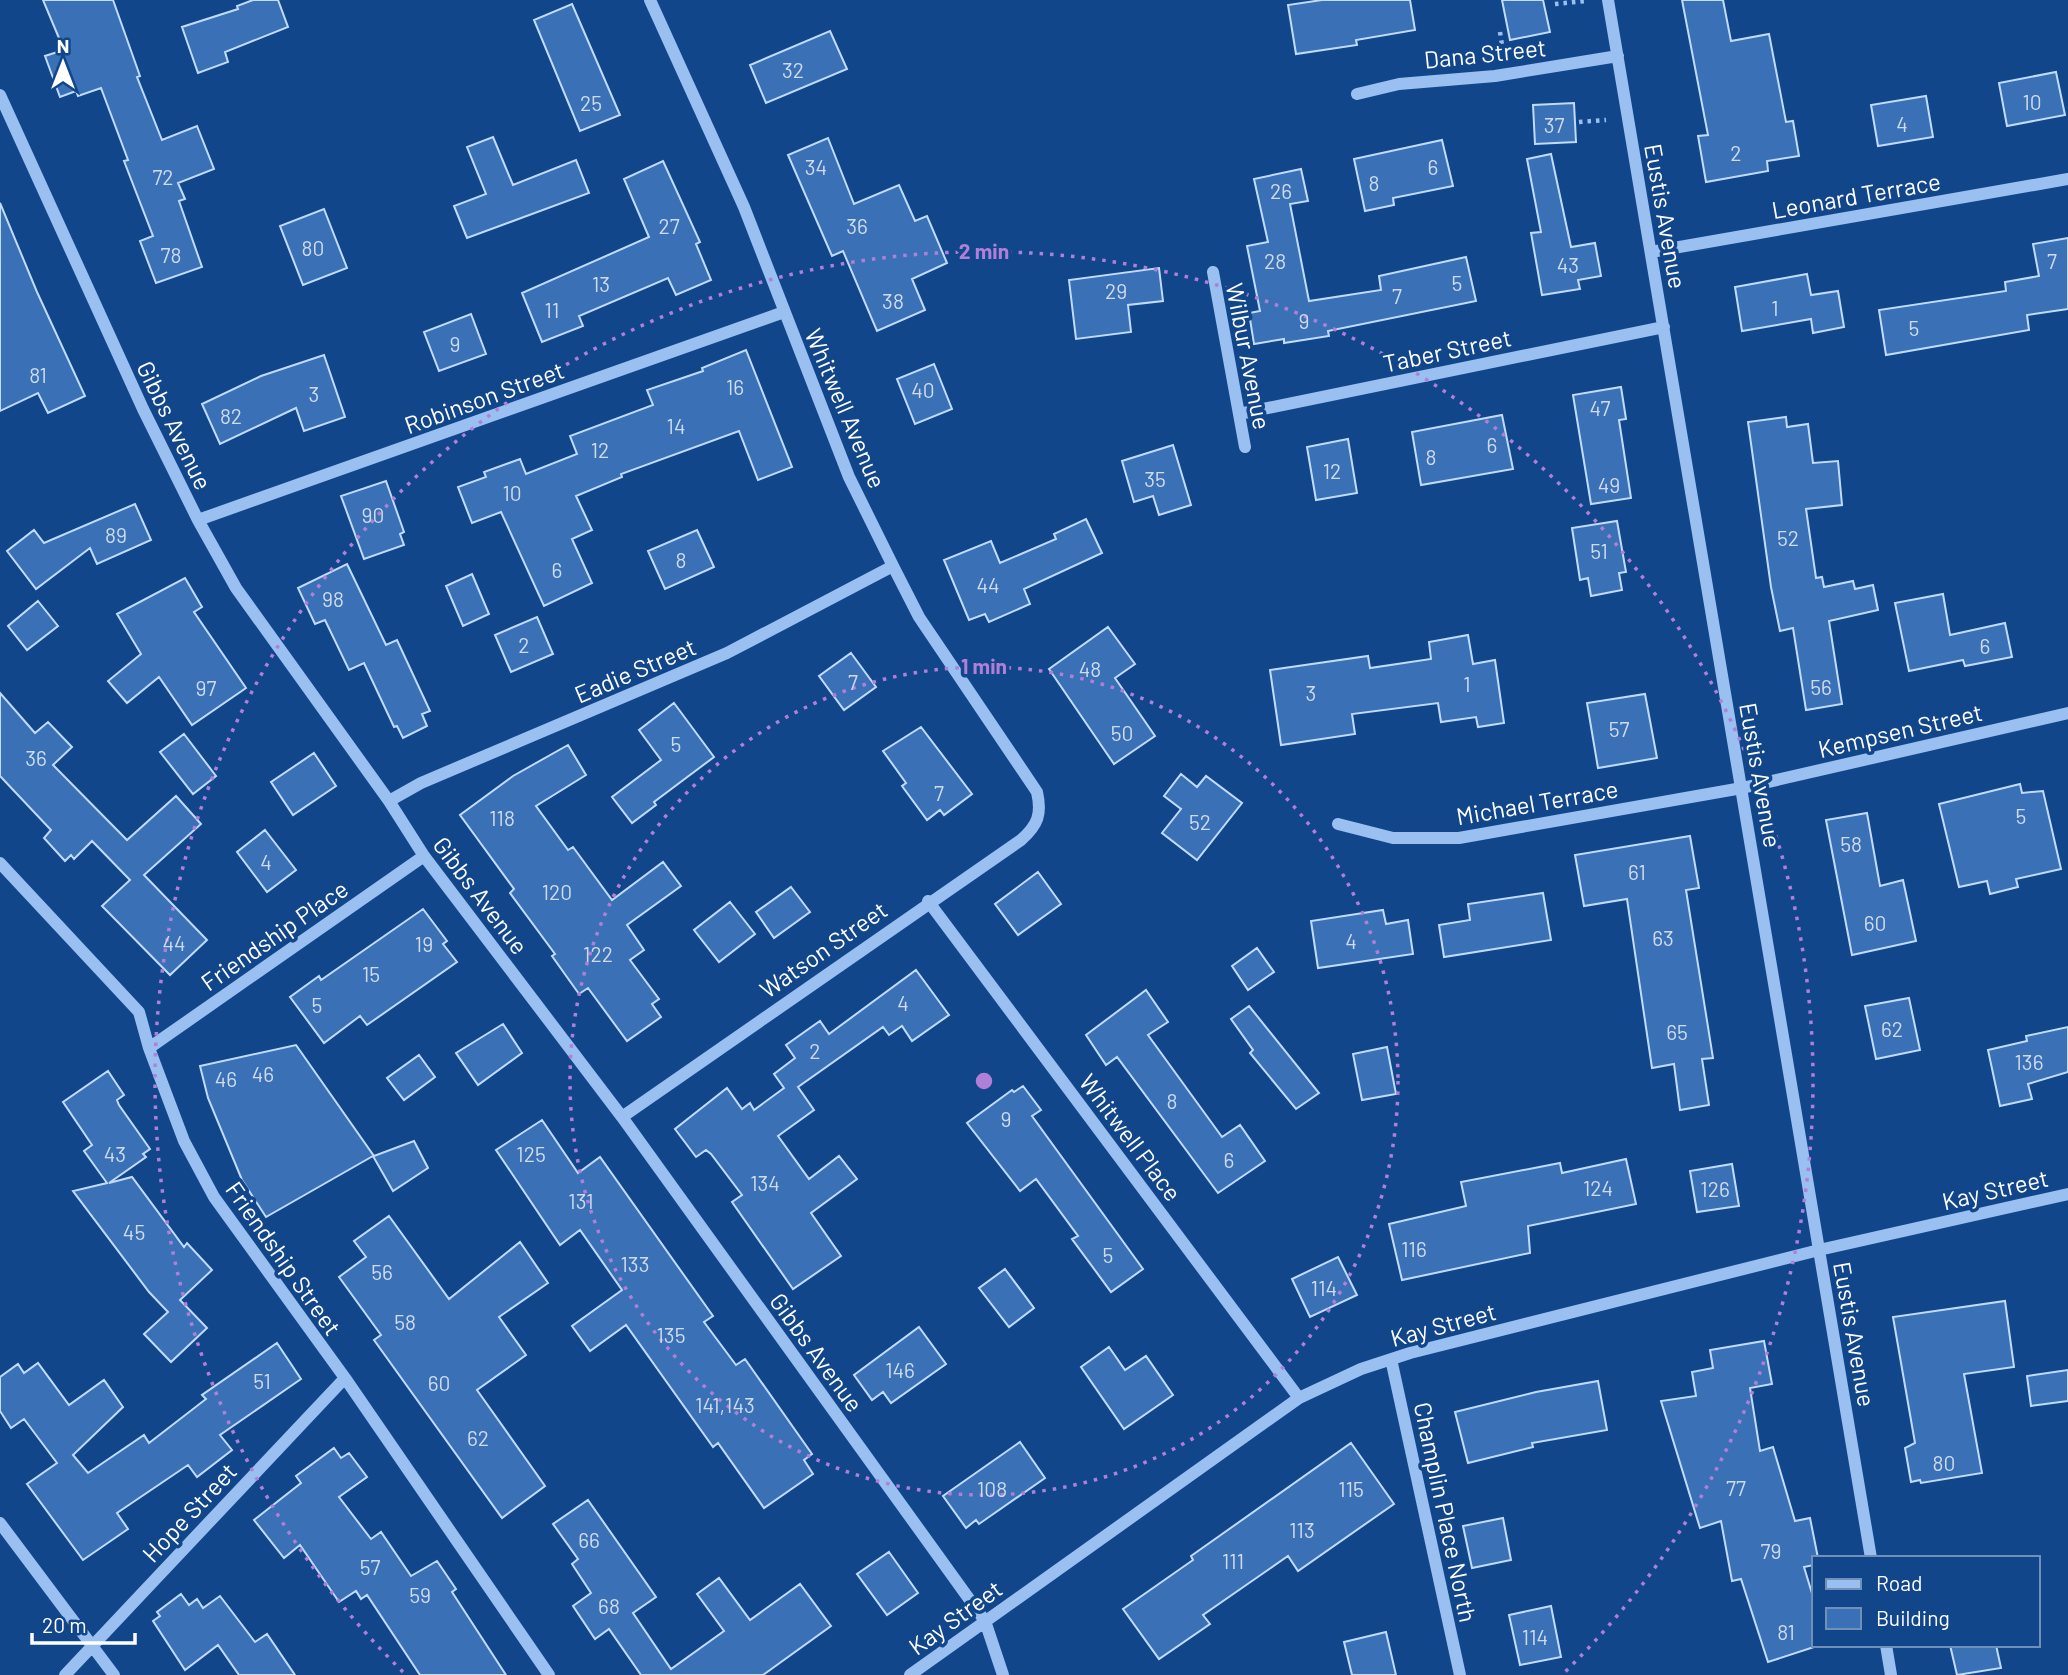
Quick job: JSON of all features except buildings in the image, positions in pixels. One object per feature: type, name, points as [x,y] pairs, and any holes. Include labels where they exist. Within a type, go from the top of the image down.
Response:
[{"type":"street","name":"Whitwell Avenue","points":[[650,0],[744,207],[849,477],[925,627],[1037,792],[1041,811]]},
{"type":"street","name":"Eustis Avenue","points":[[1608,0],[1871,1556]]},
{"type":"street","name":"Dana Street","points":[[1357,93],[1399,84],[1543,70],[1618,55]]},
{"type":"street","name":"Gibbs Avenue","points":[[0,95],[143,409],[198,520],[236,588],[389,801],[424,856],[622,1117],[985,1621],[1003,1675]]},
{"type":"street","name":"Leonard Terrace","points":[[1651,252],[2068,179]]},
{"type":"street","name":"Wilbur Avenue","points":[[1213,272],[1245,447]]},
{"type":"street","name":"Robinson Street","points":[[198,520],[783,312]]},
{"type":"street","name":"Taber Street","points":[[1239,414],[1664,327]]},
{"type":"street","name":"Eadie Street","points":[[389,801],[421,783],[727,653],[892,566]]},
{"type":"street","name":"Kempsen Street","points":[[1742,788],[2068,713]]},
{"type":"street","name":"Michael Terrace","points":[[1338,824],[1393,838],[1459,838],[1742,788]]},
{"type":"street","name":"Watson Street","points":[[622,1117],[928,901],[1021,840],[1034,829],[1041,811]]},
{"type":"street","name":"Friendship Place","points":[[149,1048],[424,856]]},
{"type":"street","name":"Friendship Street","points":[[0,863],[139,1012],[149,1048],[184,1141],[214,1198],[345,1378],[549,1675]]},
{"type":"street","name":"Whitwell Place","points":[[928,901],[1300,1398]]},
{"type":"street","name":"Kay Street","points":[[910,1675],[1300,1398],[1391,1359],[1819,1250],[2068,1194]]},
{"type":"street","name":"Champlin Place North","points":[[1391,1359],[1460,1675]]},
{"type":"street","name":"Hope Street","points":[[65,1675],[345,1378]]},
{"type":"street","points":[[0,1523],[114,1675]]},
{"type":"street","points":[[1886,1647],[1891,1675]]},
{"type":"path","points":[[1555,4],[1588,1]]},
{"type":"path","points":[[1500,32],[1504,58]]}]
